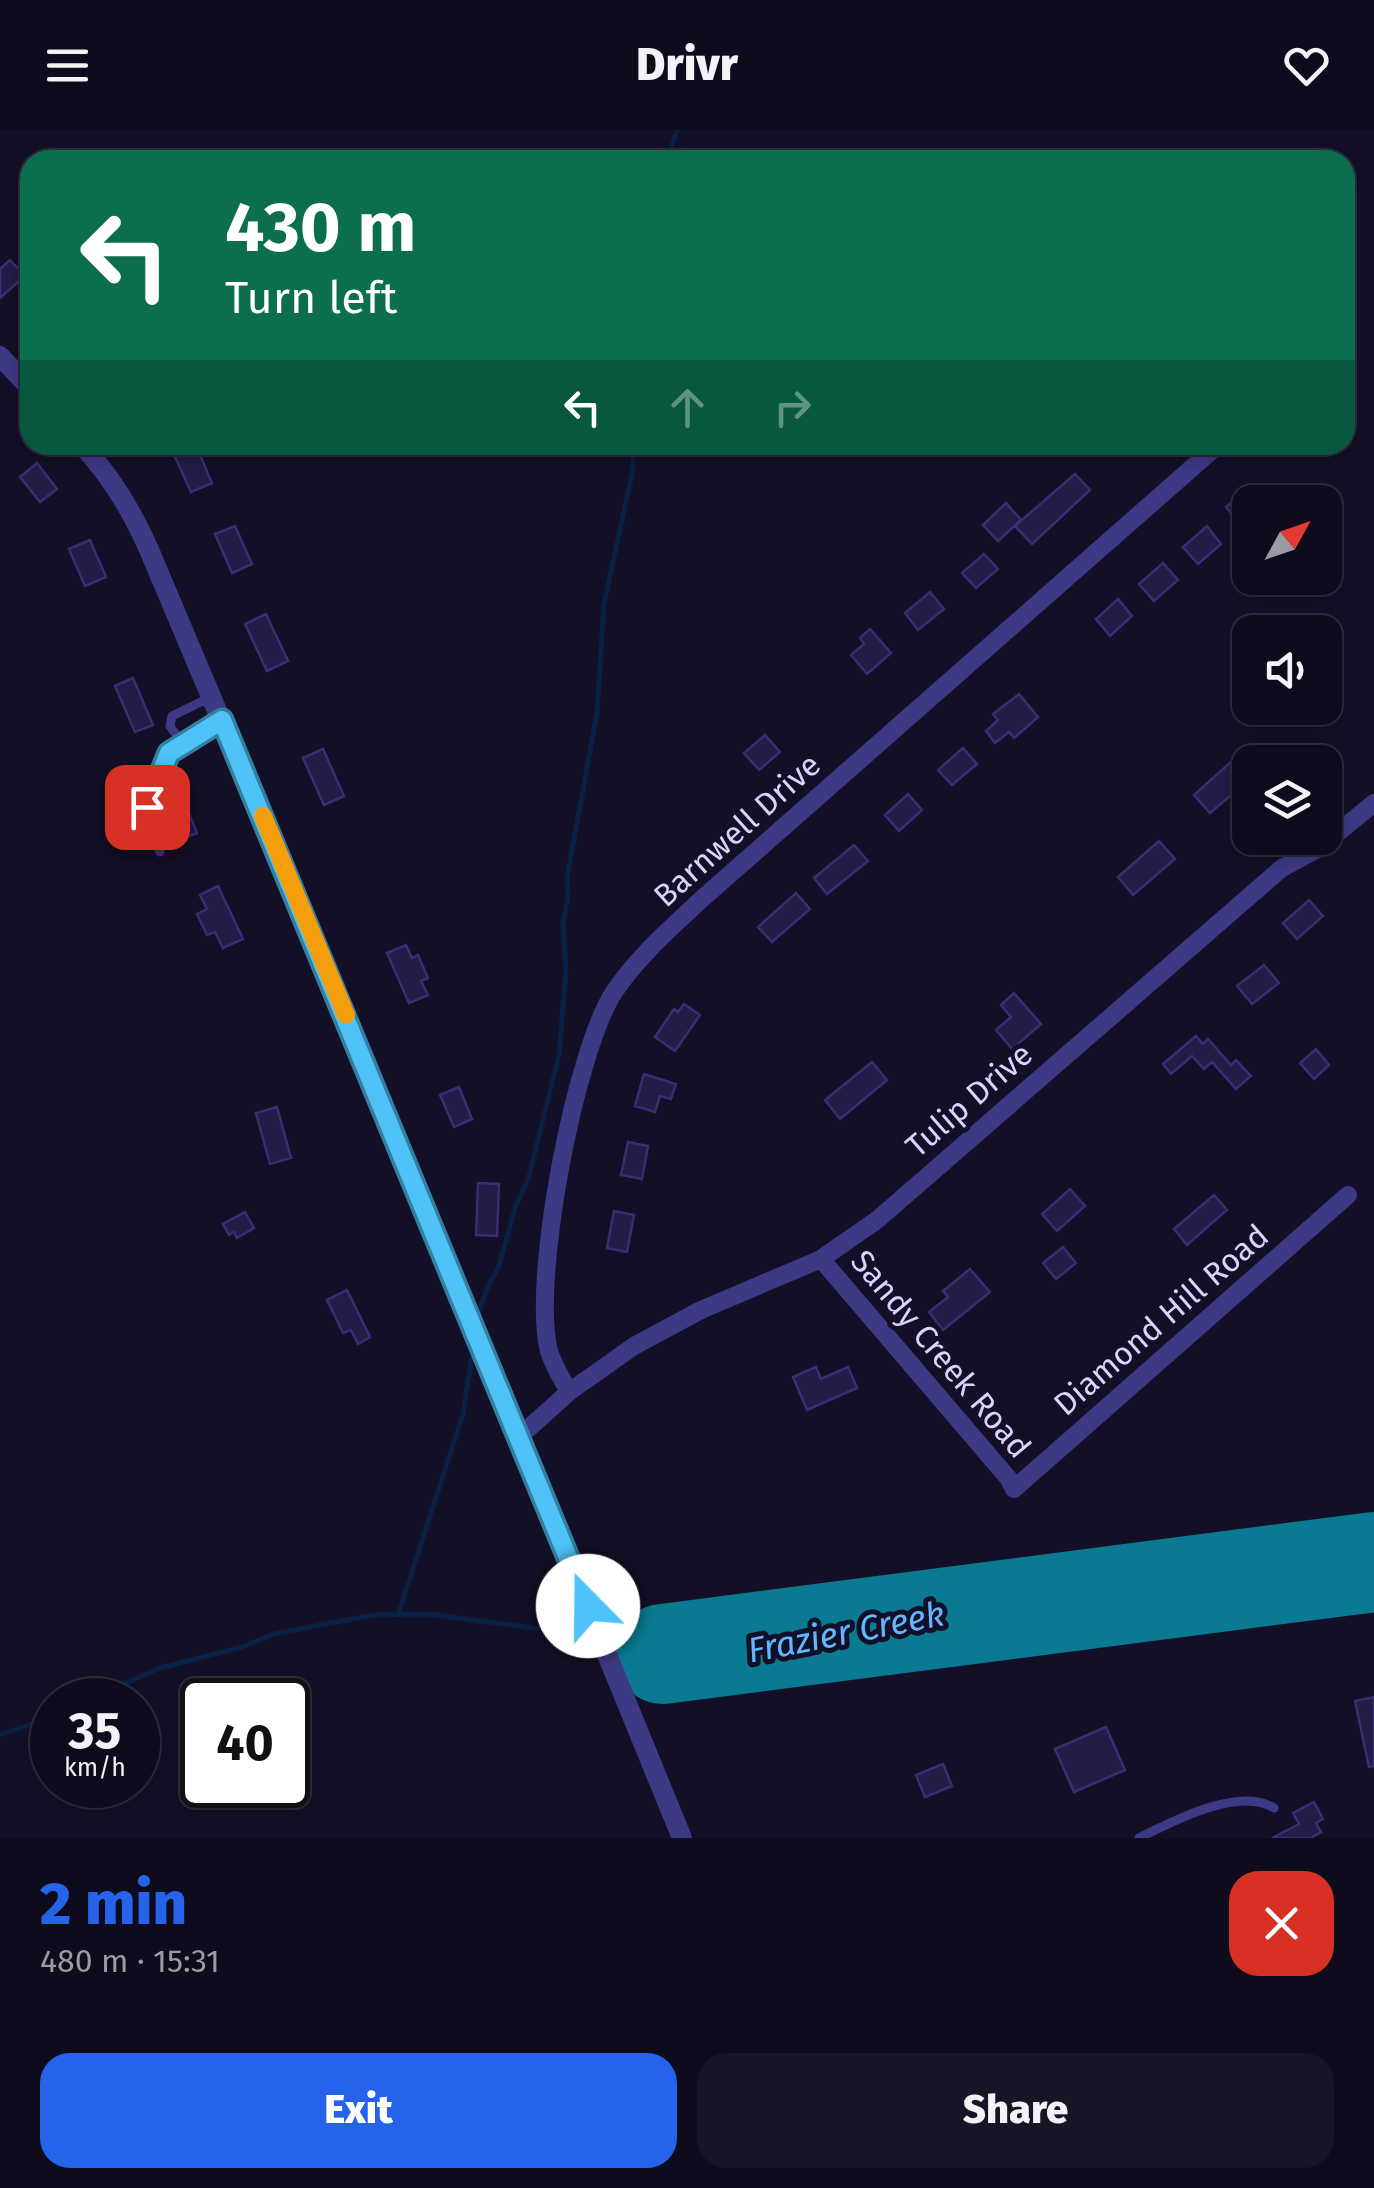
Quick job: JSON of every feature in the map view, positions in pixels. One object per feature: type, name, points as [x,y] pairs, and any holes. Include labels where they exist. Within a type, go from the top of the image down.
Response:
[{"type":"street","points":[[0,356],[20,377]]},
{"type":"street","points":[[92,455],[142,533],[212,696],[520,1436],[682,1838]]},
{"type":"street","name":"Barnwell Drive","points":[[569,1392],[553,1362],[546,1329],[549,1240],[580,1080],[592,1040],[614,991],[704,897],[1207,455]]},
{"type":"street","name":"Tulip Drive","points":[[520,1436],[569,1392],[634,1346],[702,1310],[821,1259],[877,1220],[1282,868],[1319,848],[1374,803]]},
{"type":"street","name":"Diamond Hill Road","points":[[1014,1489],[1348,1195]]},
{"type":"street","name":"Sandy Creek Road","points":[[821,1259],[1014,1489]]},
{"type":"lane","points":[[182,743],[170,726],[172,716],[212,696]]},
{"type":"lane","points":[[160,852],[152,836],[147,807],[169,753],[222,720]]},
{"type":"lane","points":[[1139,1838],[1164,1825],[1235,1801],[1254,1799],[1274,1808]]},
{"type":"building","points":[[10,260],[20,271],[20,280],[0,298],[0,269]]},
{"type":"building","points":[[200,455],[212,483],[191,492],[175,457]]},
{"type":"building","points":[[37,463],[57,489],[40,502],[20,477]]},
{"type":"building","points":[[1075,474],[1090,490],[1032,544],[1015,526]]},
{"type":"building","points":[[1006,503],[1021,520],[998,541],[983,525]]},
{"type":"building","points":[[235,526],[252,564],[232,573],[215,534]]},
{"type":"building","points":[[1207,526],[1221,544],[1198,564],[1183,547]]},
{"type":"building","points":[[90,540],[106,577],[85,586],[69,549]]},
{"type":"building","points":[[984,554],[998,569],[976,588],[962,573]]},
{"type":"building","points":[[1163,563],[1178,580],[1154,601],[1139,584]]},
{"type":"building","points":[[930,592],[944,609],[918,630],[905,613]]},
{"type":"building","points":[[1118,599],[1132,616],[1110,636],[1096,619]]},
{"type":"building","points":[[266,614],[288,661],[267,671],[245,624]]},
{"type":"building","points":[[870,629],[891,653],[867,674],[851,655],[864,644],[860,638]]},
{"type":"building","points":[[133,678],[153,725],[135,732],[115,686]]},
{"type":"building","points":[[1019,694],[1038,717],[1014,738],[1009,732],[995,743],[986,731],[998,720],[993,714]]},
{"type":"building","points":[[765,735],[780,752],[759,770],[744,753]]},
{"type":"building","points":[[963,748],[977,764],[952,785],[938,770]]},
{"type":"building","points":[[323,749],[344,796],[324,805],[303,758]]},
{"type":"building","points":[[1232,761],[1232,794],[1210,813],[1194,795]]},
{"type":"building","points":[[908,794],[922,810],[899,831],[885,815]]},
{"type":"building","points":[[183,799],[197,833],[177,841],[162,808]]},
{"type":"building","points":[[1159,841],[1175,859],[1133,895],[1118,877]]},
{"type":"building","points":[[854,845],[868,861],[827,894],[814,878]]},
{"type":"building","points":[[218,886],[243,939],[223,948],[215,932],[207,935],[197,914],[207,909],[200,895]]},
{"type":"building","points":[[796,893],[810,909],[772,942],[758,927]]},
{"type":"building","points":[[1309,900],[1323,916],[1297,939],[1283,923]]},
{"type":"building","points":[[406,945],[412,958],[418,955],[428,978],[421,981],[428,995],[409,1003],[387,953]]},
{"type":"building","points":[[1264,965],[1279,983],[1252,1004],[1237,986]]},
{"type":"building","points":[[1014,993],[1041,1024],[1012,1049],[996,1030],[1011,1017],[1001,1005]]},
{"type":"building","points":[[684,1004],[700,1015],[675,1051],[655,1037],[674,1009],[678,1012]]},
{"type":"building","points":[[1196,1036],[1203,1044],[1208,1039],[1231,1065],[1236,1060],[1251,1076],[1236,1089],[1212,1062],[1204,1069],[1192,1056],[1171,1074],[1163,1064]]},
{"type":"building","points":[[1316,1049],[1329,1065],[1314,1079],[1300,1063]]},
{"type":"building","points":[[872,1062],[887,1080],[840,1119],[825,1100]]},
{"type":"building","points":[[644,1074],[676,1084],[671,1099],[660,1096],[655,1112],[635,1106]]},
{"type":"building","points":[[459,1087],[472,1119],[454,1127],[440,1095]]},
{"type":"building","points":[[277,1107],[291,1158],[270,1164],[256,1113]]},
{"type":"building","points":[[628,1142],[648,1146],[642,1179],[621,1175]]},
{"type":"building","points":[[478,1183],[499,1184],[497,1236],[476,1235]]},
{"type":"building","points":[[1070,1189],[1085,1206],[1057,1231],[1042,1214]]},
{"type":"building","points":[[1214,1195],[1227,1210],[1187,1245],[1174,1229]]},
{"type":"building","points":[[614,1211],[634,1215],[627,1252],[607,1248]]},
{"type":"building","points":[[245,1212],[254,1228],[237,1238],[234,1232],[229,1235],[223,1224]]},
{"type":"building","points":[[1063,1247],[1076,1263],[1056,1279],[1043,1263]]},
{"type":"building","points":[[970,1269],[990,1292],[943,1330],[929,1312],[948,1297],[943,1291]]},
{"type":"building","points":[[347,1290],[370,1337],[358,1344],[351,1330],[343,1333],[327,1300]]},
{"type":"building","points":[[816,1367],[821,1379],[848,1367],[857,1388],[807,1410],[793,1377]]},
{"type":"building","points":[[1374,1697],[1374,1766],[1369,1767],[1355,1701]]},
{"type":"building","points":[[1106,1727],[1125,1770],[1074,1792],[1055,1749]]},
{"type":"building","points":[[943,1764],[952,1786],[925,1797],[916,1775]]},
{"type":"building","points":[[1314,1802],[1323,1819],[1316,1823],[1321,1832],[1310,1838],[1272,1838],[1299,1824],[1293,1813]]},
{"type":"waterway","points":[[670,150],[677,130]]},
{"type":"waterway","points":[[477,1318],[528,1180],[559,1055],[566,971],[563,924],[567,878],[597,713],[604,604],[633,455]]},
{"type":"waterway","points":[[398,1615],[463,1414],[473,1349]]},
{"type":"waterway","name":"Frazier Creek","points":[[604,1637],[667,1642],[746,1656],[945,1615],[1054,1583],[1185,1566],[1287,1566],[1374,1558]]},
{"type":"waterway","name":"Frazier Creek","points":[[138,1678],[274,1634],[373,1615],[429,1614],[593,1636]]},
{"type":"waterway","name":"Frazier Creek","points":[[0,1735],[30,1725]]},
{"type":"runway","points":[[663,1654],[1374,1562]]},
{"type":"slow traffic","points":[[263,816],[346,1015]]},
{"type":"route","points":[[147,807],[169,753],[222,720],[588,1606]]}]
